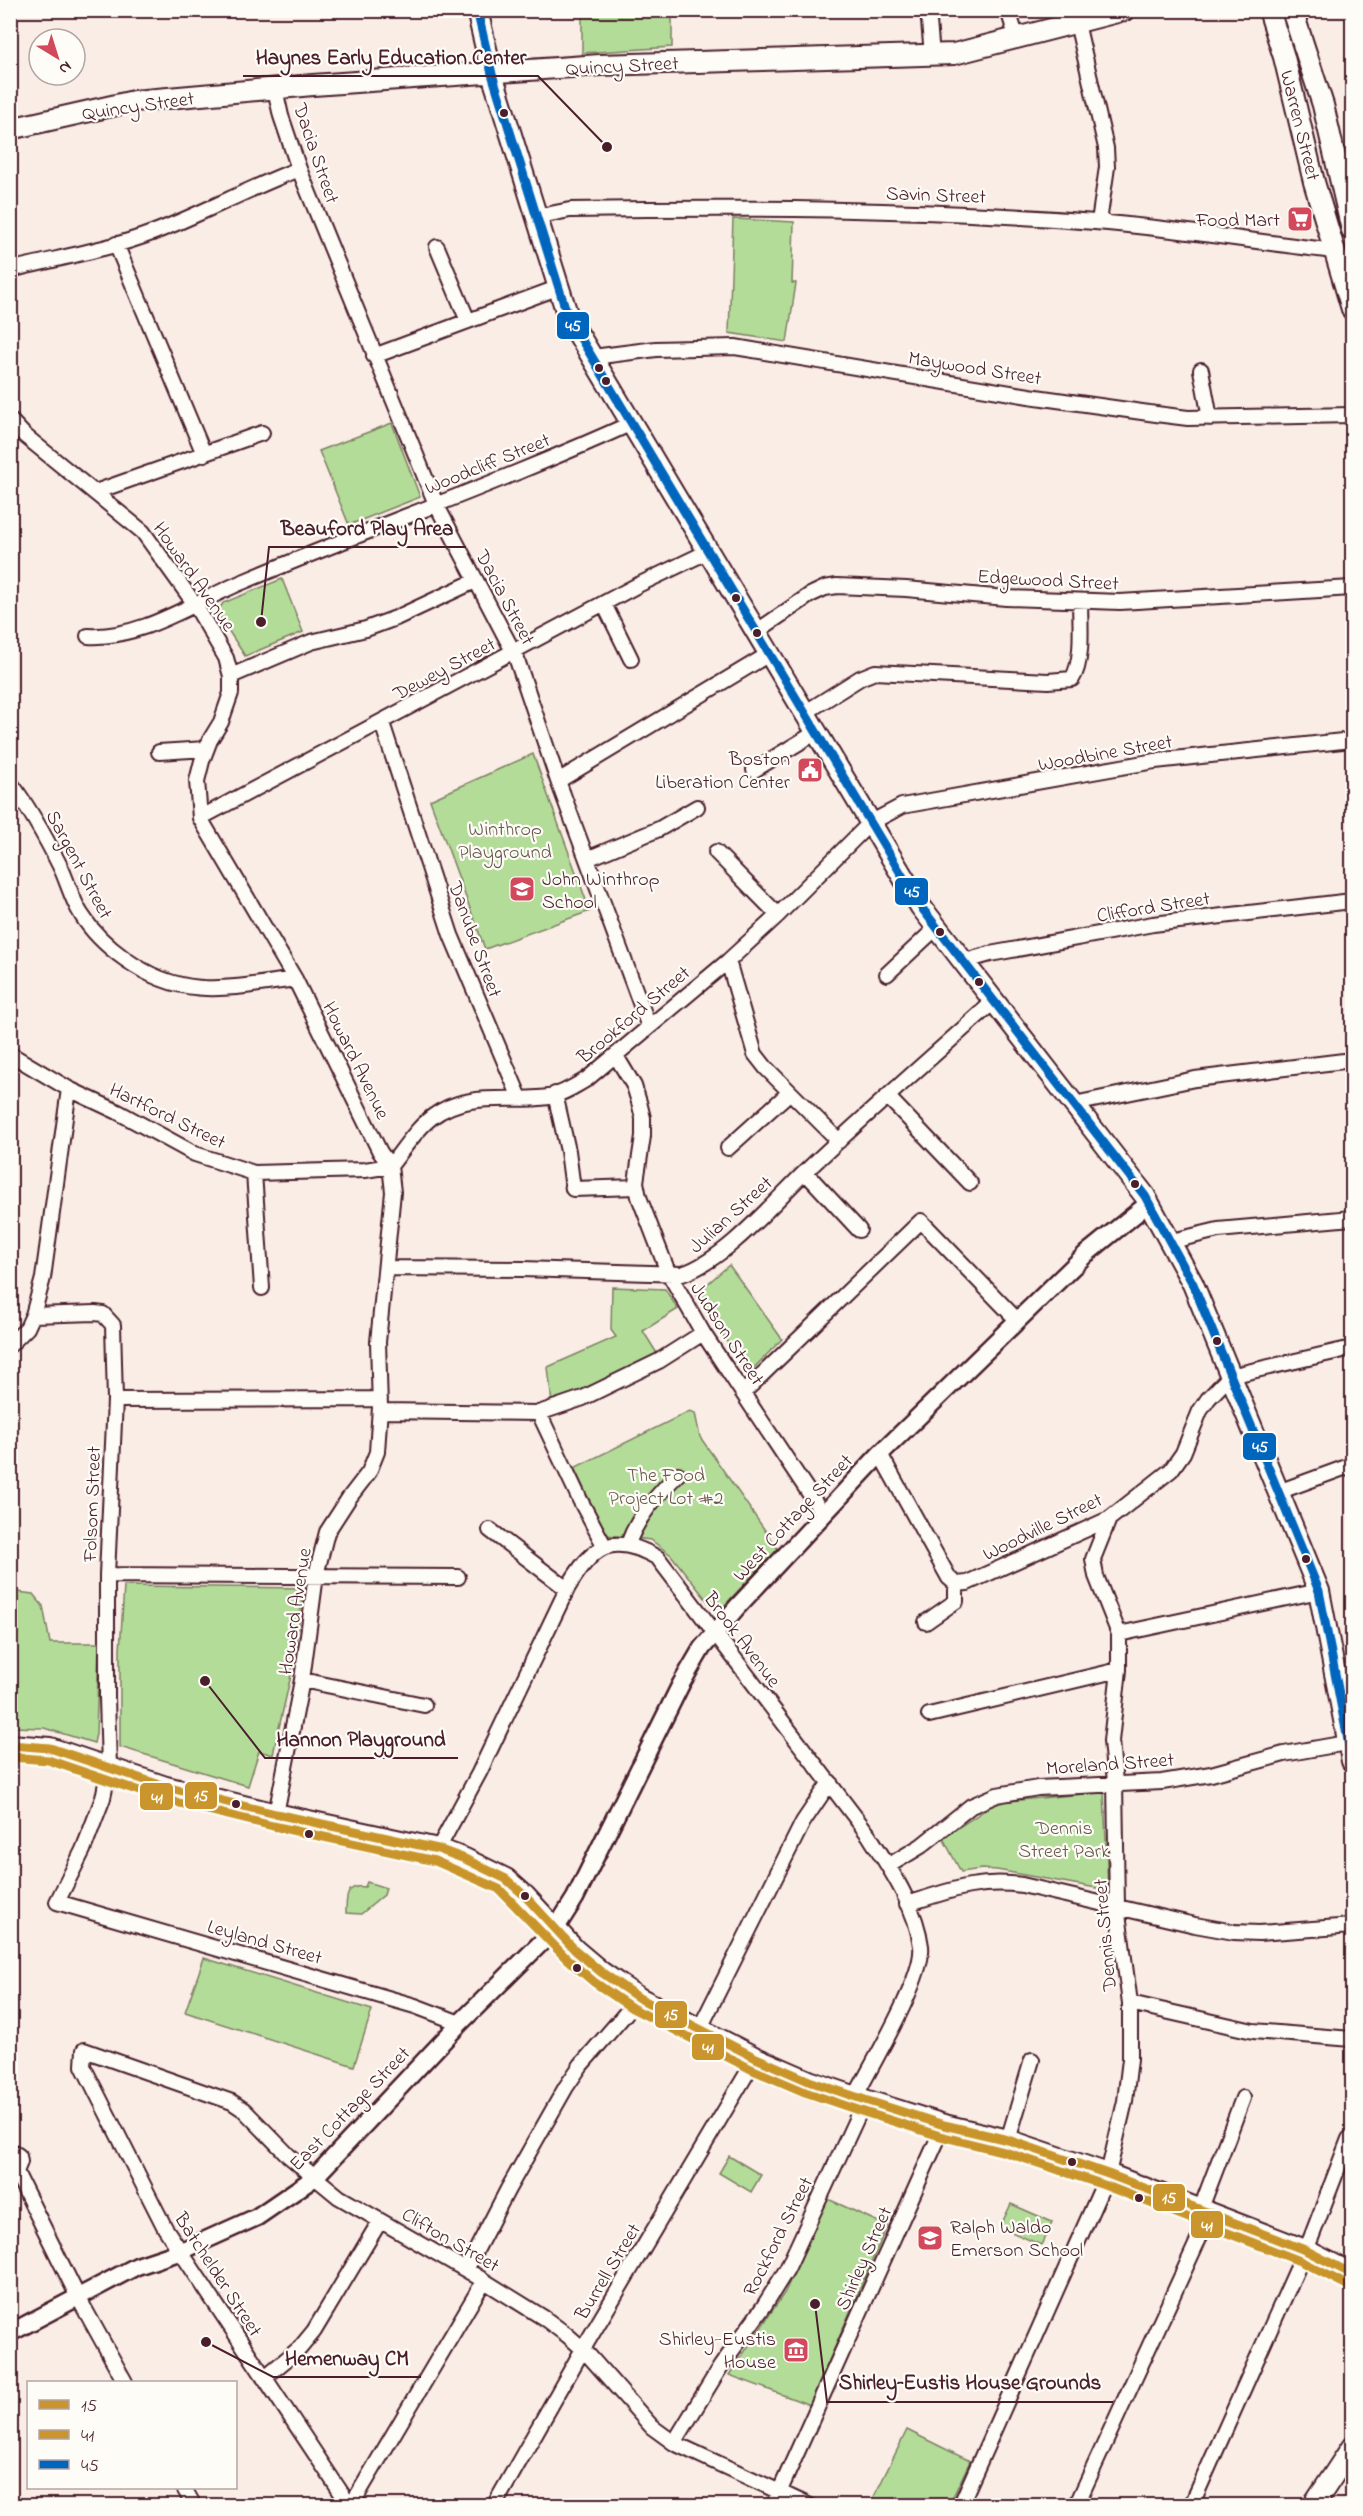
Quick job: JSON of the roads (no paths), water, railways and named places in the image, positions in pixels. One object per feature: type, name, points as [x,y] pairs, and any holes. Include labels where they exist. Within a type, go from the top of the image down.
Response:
[{"type":"main road","points":[[477,10],[492,74],[557,288],[568,317],[903,879],[936,928],[1149,1203],[1172,1241],[1193,1284],[1319,1591],[1351,1748]]},
{"type":"main road","name":"Quincy Street","points":[[10,129],[134,101],[425,76],[492,74],[670,62],[961,53],[1017,39],[1075,17],[1125,10]]},
{"type":"main road","name":"Warren Street","points":[[1269,10],[1334,251],[1353,309]]},
{"type":"main road","name":"Warren Street","points":[[1292,10],[1346,169],[1353,230]]},
{"type":"main road","points":[[10,1744],[50,1748],[166,1787],[276,1814],[438,1849],[506,1879],[575,1950],[601,1972],[639,1998],[756,2058],[809,2081],[860,2098],[944,2125],[1008,2140],[1108,2174],[1305,2250],[1353,2274]]},
{"type":"main road","points":[[1312,2505],[1344,2471],[1353,2447]]},
{"type":"street","points":[[927,10],[932,55]]},
{"type":"street","points":[[1008,10],[1017,39]]},
{"type":"street","points":[[1075,17],[1106,148],[1107,167],[1099,222]]},
{"type":"street","name":"Dacia Street","points":[[275,89],[281,116],[299,169],[436,504],[475,581],[494,610],[514,653],[648,1027]]},
{"type":"street","points":[[10,270],[117,244],[152,232],[250,188],[299,169]]},
{"type":"street","name":"Savin Street","points":[[535,217],[570,210],[803,208],[1099,222],[1334,251]]},
{"type":"street","points":[[117,244],[204,454]]},
{"type":"street","points":[[437,247],[468,321]]},
{"type":"street","points":[[374,356],[557,288]]},
{"type":"street","name":"Maywood Street","points":[[593,357],[656,349],[735,347],[1041,398],[1156,414],[1210,418],[1353,415]]},
{"type":"street","points":[[1201,370],[1210,418]]},
{"type":"street","name":"Howard Avenue","points":[[10,420],[24,435],[143,532],[194,603],[226,658],[231,676],[228,705],[206,749],[197,781],[200,818],[295,979],[380,1152],[390,1166],[393,1192],[378,1342],[380,1405],[376,1452],[369,1473],[327,1532],[316,1575],[302,1680],[276,1814]]},
{"type":"street","name":"Woodcliff Street","points":[[88,636],[104,637],[159,621],[244,581],[632,423]]},
{"type":"street","points":[[95,492],[262,433]]},
{"type":"street","name":"Dewey Street","points":[[200,818],[604,604],[707,552]]},
{"type":"street","points":[[231,676],[311,642],[366,629],[396,618],[475,581]]},
{"type":"street","name":"Edgewood Street","points":[[756,632],[810,595],[825,588],[837,586],[895,588],[1006,598],[1120,602],[1353,588]]},
{"type":"street","points":[[803,714],[860,678],[875,672],[1048,681],[1072,678],[1077,663],[1080,636],[1080,601]]},
{"type":"street","points":[[604,604],[631,659]]},
{"type":"street","points":[[558,781],[769,654]]},
{"type":"street","name":"Danube Street","points":[[382,723],[451,935],[520,1098]]},
{"type":"street","points":[[754,770],[815,733]]},
{"type":"street","name":"Woodbine Street","points":[[870,824],[902,806],[1155,761],[1353,740]]},
{"type":"street","points":[[159,752],[206,749]]},
{"type":"street","name":"Sargent Street","points":[[10,782],[49,843],[80,912],[93,931],[112,950],[139,969],[162,981],[202,989],[295,979]]},
{"type":"street","points":[[587,859],[658,829],[697,807]]},
{"type":"street","name":"Brookford Street","points":[[390,1166],[416,1131],[432,1116],[447,1109],[470,1100],[555,1094],[578,1084],[616,1056],[728,961],[870,824]]},
{"type":"street","points":[[716,852],[778,915]]},
{"type":"street","name":"Clifford Street","points":[[962,962],[990,954],[1153,924],[1353,901]]},
{"type":"street","points":[[887,974],[936,928]]},
{"type":"street","points":[[728,961],[755,1054],[839,1141]]},
{"type":"street","name":"Julian Street","points":[[387,1268],[682,1274],[696,1270],[753,1224],[839,1141],[993,1002]]},
{"type":"street","name":"Hartford Street","points":[[10,1054],[69,1089],[118,1112],[195,1154],[254,1173],[365,1170],[390,1166]]},
{"type":"street","name":"Judson Street","points":[[616,1056],[634,1086],[643,1118],[637,1186],[668,1272],[703,1333],[823,1514]]},
{"type":"street","points":[[1074,1104],[1195,1079],[1353,1060]]},
{"type":"street","points":[[10,1345],[27,1328],[43,1278],[69,1089]]},
{"type":"street","points":[[728,1148],[790,1092]]},
{"type":"street","points":[[555,1094],[568,1151],[573,1190],[637,1186]]},
{"type":"street","points":[[888,1097],[970,1183]]},
{"type":"street","points":[[254,1173],[262,1288]]},
{"type":"street","points":[[805,1173],[859,1230]]},
{"type":"street","name":"West Cottage Street","points":[[556,1928],[575,1898],[681,1684],[702,1648],[880,1454],[1086,1254],[1149,1203]]},
{"type":"street","points":[[1172,1241],[1218,1230],[1353,1218]]},
{"type":"street","points":[[744,1392],[921,1221],[1017,1320]]},
{"type":"street","name":"Folsom Street","points":[[33,1315],[95,1313],[109,1318],[113,1325],[114,1400],[107,1575],[109,1768],[99,1809],[83,1850],[57,1902]]},
{"type":"street","points":[[114,1400],[380,1405],[539,1413],[583,1398],[659,1361],[703,1333]]},
{"type":"street","points":[[1230,1376],[1353,1348]]},
{"type":"street","name":"Woodville Street","points":[[956,1584],[967,1583],[1109,1519],[1170,1470],[1183,1453],[1200,1411],[1208,1398],[1230,1376]]},
{"type":"street","points":[[539,1413],[605,1547]]},
{"type":"street","points":[[880,1454],[949,1578],[956,1584],[956,1600],[943,1612],[926,1622]]},
{"type":"street","points":[[1278,1492],[1353,1465]]},
{"type":"street","points":[[438,1849],[479,1773],[567,1589],[583,1561],[605,1547],[618,1543],[628,1544],[633,1530],[658,1494],[678,1474]]},
{"type":"street","name":"Dennis Street","points":[[960,2505],[1108,2174],[1125,2101],[1130,2059],[1130,2003],[1117,1906],[1115,1782],[1111,1741],[1119,1670],[1119,1634],[1096,1576],[1093,1559],[1109,1519]]},
{"type":"street","points":[[490,1530],[567,1589]]},
{"type":"street","name":"Brook Avenue","points":[[628,1544],[658,1558],[868,1834],[888,1866],[907,1904],[921,1945],[919,1970],[860,2098]]},
{"type":"street","points":[[107,1575],[458,1577]]},
{"type":"street","points":[[1119,1634],[1319,1591]]},
{"type":"street","points":[[929,1715],[1119,1670]]},
{"type":"street","points":[[302,1680],[423,1706]]},
{"type":"street","name":"Moreland Street","points":[[888,1866],[921,1846],[980,1800],[1038,1788],[1115,1782],[1162,1782],[1211,1774],[1284,1754],[1351,1748]]},
{"type":"street","points":[[700,2028],[803,1822],[830,1782]]},
{"type":"street","points":[[907,1904],[958,1888],[996,1882],[1234,1932],[1353,1926]]},
{"type":"street","name":"Leyland Street","points":[[57,1902],[392,1999],[460,2023]]},
{"type":"street","name":"East Cottage Street","points":[[10,2333],[137,2266],[180,2252],[257,2217],[314,2178],[460,2023],[556,1928]]},
{"type":"street","points":[[466,2270],[497,2209],[566,2087],[586,2058],[639,1998]]},
{"type":"street","points":[[1130,2003],[1253,2031],[1353,2039]]},
{"type":"street","name":"Clifton Street","points":[[84,2050],[232,2102],[244,2110],[314,2178],[339,2197],[544,2318],[583,2349],[652,2427],[674,2443],[810,2505]]},
{"type":"street","name":"Batchelder Street","points":[[84,2050],[83,2066],[165,2228],[351,2505]]},
{"type":"street","name":"Burrell Street","points":[[494,2505],[583,2349],[756,2058]]},
{"type":"street","points":[[1008,2140],[1032,2060]]},
{"type":"street","name":"Rockford Street","points":[[674,2443],[720,2366],[764,2306],[787,2269],[860,2098]]},
{"type":"street","points":[[1076,2505],[1206,2210],[1243,2098]]},
{"type":"street","name":"Shirley Street","points":[[773,2505],[944,2125]]},
{"type":"street","points":[[1191,2505],[1305,2250],[1349,2139]]},
{"type":"street","points":[[10,2150],[19,2156],[20,2162],[13,2173],[124,2381]]},
{"type":"street","points":[[264,2378],[300,2348],[314,2331],[380,2221]]},
{"type":"street","points":[[351,2505],[484,2281]]},
{"type":"street","points":[[185,2489],[194,2505]]},
{"type":"place","name":"Haynes Early Education Center","points":[[607,147]]},
{"type":"place","name":"Food Mart","points":[[1300,219]]},
{"type":"place","name":"Beauford Play Area","points":[[261,622]]},
{"type":"place","name":"Boston Liberation Center","points":[[810,770]]},
{"type":"place","name":"John Winthrop School","points":[[522,889]]},
{"type":"place","name":"Hannon Playground","points":[[205,1681]]},
{"type":"place","name":"Ralph Waldo Emerson School","points":[[930,2238]]},
{"type":"place","name":"Shirley–Eustis House Grounds","points":[[815,2304]]},
{"type":"place","name":"Hemenway CM","points":[[206,2342]]},
{"type":"place","name":"Shirley-Eustis House","points":[[796,2350]]},
{"type":"park label","name":"Winthrop Playground","points":[[505,840]]},
{"type":"park label","name":"The Food Project Lot #2","points":[[666,1486]]},
{"type":"park label","name":"Dennis Street Park","points":[[1064,1838]]}]
